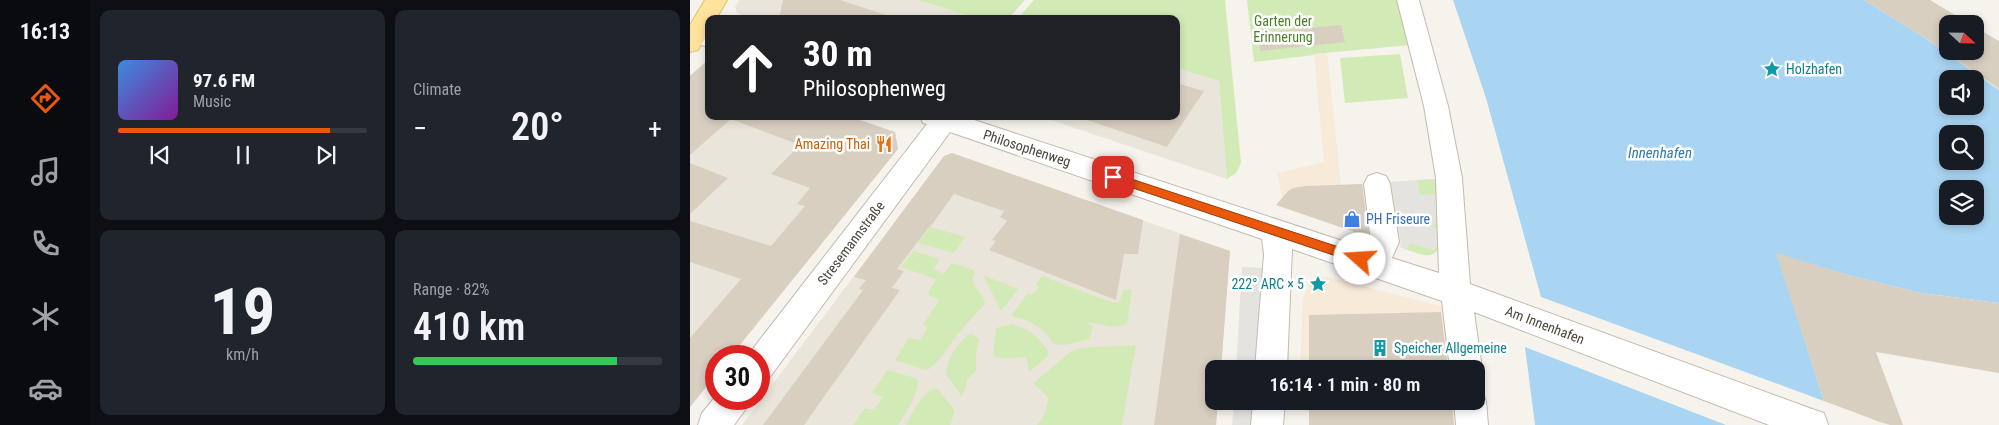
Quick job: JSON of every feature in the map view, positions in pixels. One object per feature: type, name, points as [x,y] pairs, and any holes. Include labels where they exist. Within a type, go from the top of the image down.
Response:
[{"type":"main road","points":[[690,13],[698,0]]},
{"type":"main road","points":[[708,15],[716,0]]},
{"type":"main road","points":[[696,38],[705,21]]},
{"type":"street","points":[[1408,0],[1436,106],[1449,178],[1462,294],[1466,360]]},
{"type":"street","name":"Stresemannstraße","points":[[770,351],[937,120]]},
{"type":"street","name":"Philosophenweg","points":[[944,120],[1275,231]]},
{"type":"street","points":[[1374,264],[1384,242],[1377,184]]},
{"type":"street","points":[[1272,360],[1278,254],[1275,231]]},
{"type":"street","name":"Am Innenhafen","points":[[1275,231],[1462,294],[1812,425]]},
{"type":"street","points":[[714,425],[726,410]]},
{"type":"street","points":[[1267,425],[1268,410]]},
{"type":"street","points":[[1471,410],[1472,425]]},
{"type":"shaded area","points":[[739,0],[918,0],[966,15],[741,15],[737,13],[735,7]]},
{"type":"shaded area","points":[[1327,53],[1341,185],[1437,179],[1445,221],[1437,249],[1433,254],[1427,256],[1279,206],[1282,198],[1277,173],[1324,162],[1314,54]]},
{"type":"shaded area","points":[[705,67],[705,120],[756,120],[895,132],[898,149],[740,345],[705,345],[705,389],[690,407],[690,76],[698,68]]},
{"type":"shaded area","points":[[1180,69],[1219,81],[1227,179],[1051,120],[1180,120]]},
{"type":"shaded area","points":[[952,153],[1230,251],[1222,360],[1205,360],[1205,410],[1217,410],[1216,425],[742,425],[753,410],[770,410],[770,388],[944,156]]},
{"type":"shaded area","points":[[1417,180],[1420,195],[1436,194],[1442,224],[1428,225],[1441,230],[1433,250],[1410,243],[1407,250],[1400,247],[1391,182]]},
{"type":"shaded area","points":[[1242,267],[1263,268],[1259,360],[1237,360]]},
{"type":"shaded area","name":"Speicher Allgemeine","points":[[1328,277],[1444,307],[1452,360],[1300,360],[1303,299],[1307,288],[1316,278]]},
{"type":"shaded area","points":[[1233,410],[1256,410],[1255,425],[1232,425]]},
{"type":"green space","points":[[918,0],[1025,0],[1012,15],[966,15]]},
{"type":"green space","name":"Garten der Erinnerung","points":[[1034,0],[1225,0],[1241,163],[1236,173],[1227,179],[1219,81],[1180,69],[1180,15],[1021,15]]},
{"type":"green space","name":"Garten der Erinnerung","points":[[1247,0],[1397,0],[1410,45],[1254,62]]},
{"type":"green space","points":[[1400,54],[1408,98],[1345,103],[1340,58]]},
{"type":"green space","points":[[1437,179],[1443,223],[1440,246],[1435,253],[1426,255],[1407,250],[1410,243],[1434,250],[1441,230],[1426,225],[1441,223],[1436,195],[1420,195],[1417,180]]},
{"type":"green space","points":[[930,227],[965,237],[954,253],[918,243]]},
{"type":"green space","points":[[913,251],[940,259],[933,269],[944,274],[952,263],[974,270],[974,284],[985,303],[957,335],[938,361],[925,370],[895,360],[909,338],[920,340],[928,327],[923,325],[939,300],[927,294],[936,279],[901,267]]},
{"type":"green space","points":[[983,275],[1018,289],[1001,311]]},
{"type":"green space","points":[[1042,276],[1113,303],[1119,303],[1123,290],[1132,290],[1127,324],[1115,327],[1086,322],[1093,327],[1089,339],[1065,345],[1054,344],[1036,325],[1011,316],[1028,293],[1032,295],[1039,287],[1036,285]]},
{"type":"green space","points":[[1012,324],[1039,339],[1049,355],[1029,372],[1026,357],[1001,358],[993,355],[996,328]]},
{"type":"green space","points":[[970,333],[979,339],[976,354],[976,371],[968,379],[962,397],[946,374],[948,362],[954,351]]},
{"type":"green space","points":[[1136,345],[1122,425],[1037,425],[1045,412],[1048,397],[1033,383],[1069,353],[1081,348]]},
{"type":"green space","points":[[887,370],[915,378],[918,381],[913,399],[898,425],[853,425],[865,408],[874,410],[883,397],[872,393]]},
{"type":"green space","points":[[934,389],[938,389],[955,411],[950,425],[906,425],[921,399]]},
{"type":"water","name":"Innenhafen","points":[[1453,0],[1864,0],[1939,48],[1939,60],[1956,60],[1971,70],[1939,70],[1939,115],[1984,115],[1984,79],[1999,90],[1999,303],[1921,293],[1851,276],[1777,254],[1824,401],[1541,297],[1486,98]]},
{"type":"water","points":[[1525,347],[1726,425],[1535,425]]},
{"type":"building","points":[[783,0],[840,0],[886,15],[780,15]]},
{"type":"building","points":[[1864,0],[1930,0],[1955,15],[1939,15],[1939,48]]},
{"type":"building","points":[[1341,25],[1345,42],[1260,51],[1258,33]]},
{"type":"building","points":[[1984,32],[1999,41],[1999,89],[1984,79],[1984,70],[1971,70],[1957,60],[1984,60]]},
{"type":"building","points":[[705,63],[705,120],[730,120],[690,155],[690,76]]},
{"type":"building","points":[[1180,84],[1204,91],[1167,147],[1087,120],[1180,120]]},
{"type":"building","points":[[734,120],[860,120],[895,132],[898,149],[740,345],[705,345],[705,389],[690,407],[690,338],[741,279],[690,262],[690,221],[771,246],[805,206],[797,204],[810,188],[771,174],[800,145]]},
{"type":"building","points":[[952,153],[1143,220],[1138,254],[1124,254],[1116,300],[989,250],[996,241],[992,240],[1007,221],[1000,217],[1004,211],[954,194],[897,269],[904,271],[892,288],[900,290],[804,425],[763,425],[863,290],[859,289],[866,280],[854,277],[944,156]]},
{"type":"building","points":[[690,163],[728,178],[690,214]]},
{"type":"building","points":[[1362,184],[1369,237],[1276,205],[1293,188]]},
{"type":"building","points":[[1180,234],[1230,251],[1222,360],[1205,360],[1205,410],[1217,410],[1216,425],[1154,425]]},
{"type":"building","points":[[1776,253],[1851,276],[1921,293],[1999,303],[1999,373],[1876,352],[1903,425],[1890,425],[1880,422],[1824,401]]},
{"type":"building","name":"Speicher Allgemeine","points":[[1441,312],[1447,360],[1309,360],[1309,315]]},
{"type":"building","points":[[1309,410],[1453,410],[1454,425],[1309,425]]},
{"type":"place","name":"Holzhafen","points":[[1772,69]]},
{"type":"place","name":"Amazing Thai","points":[[884,144]]},
{"type":"place","name":"PH Friseure","points":[[1352,219]]},
{"type":"place","name":"222° ARC × 5","points":[[1318,284]]},
{"type":"place","name":"Speicher Allgemeine","points":[[1380,348]]},
{"type":"route","points":[[1113,177],[1360,259]]}]
